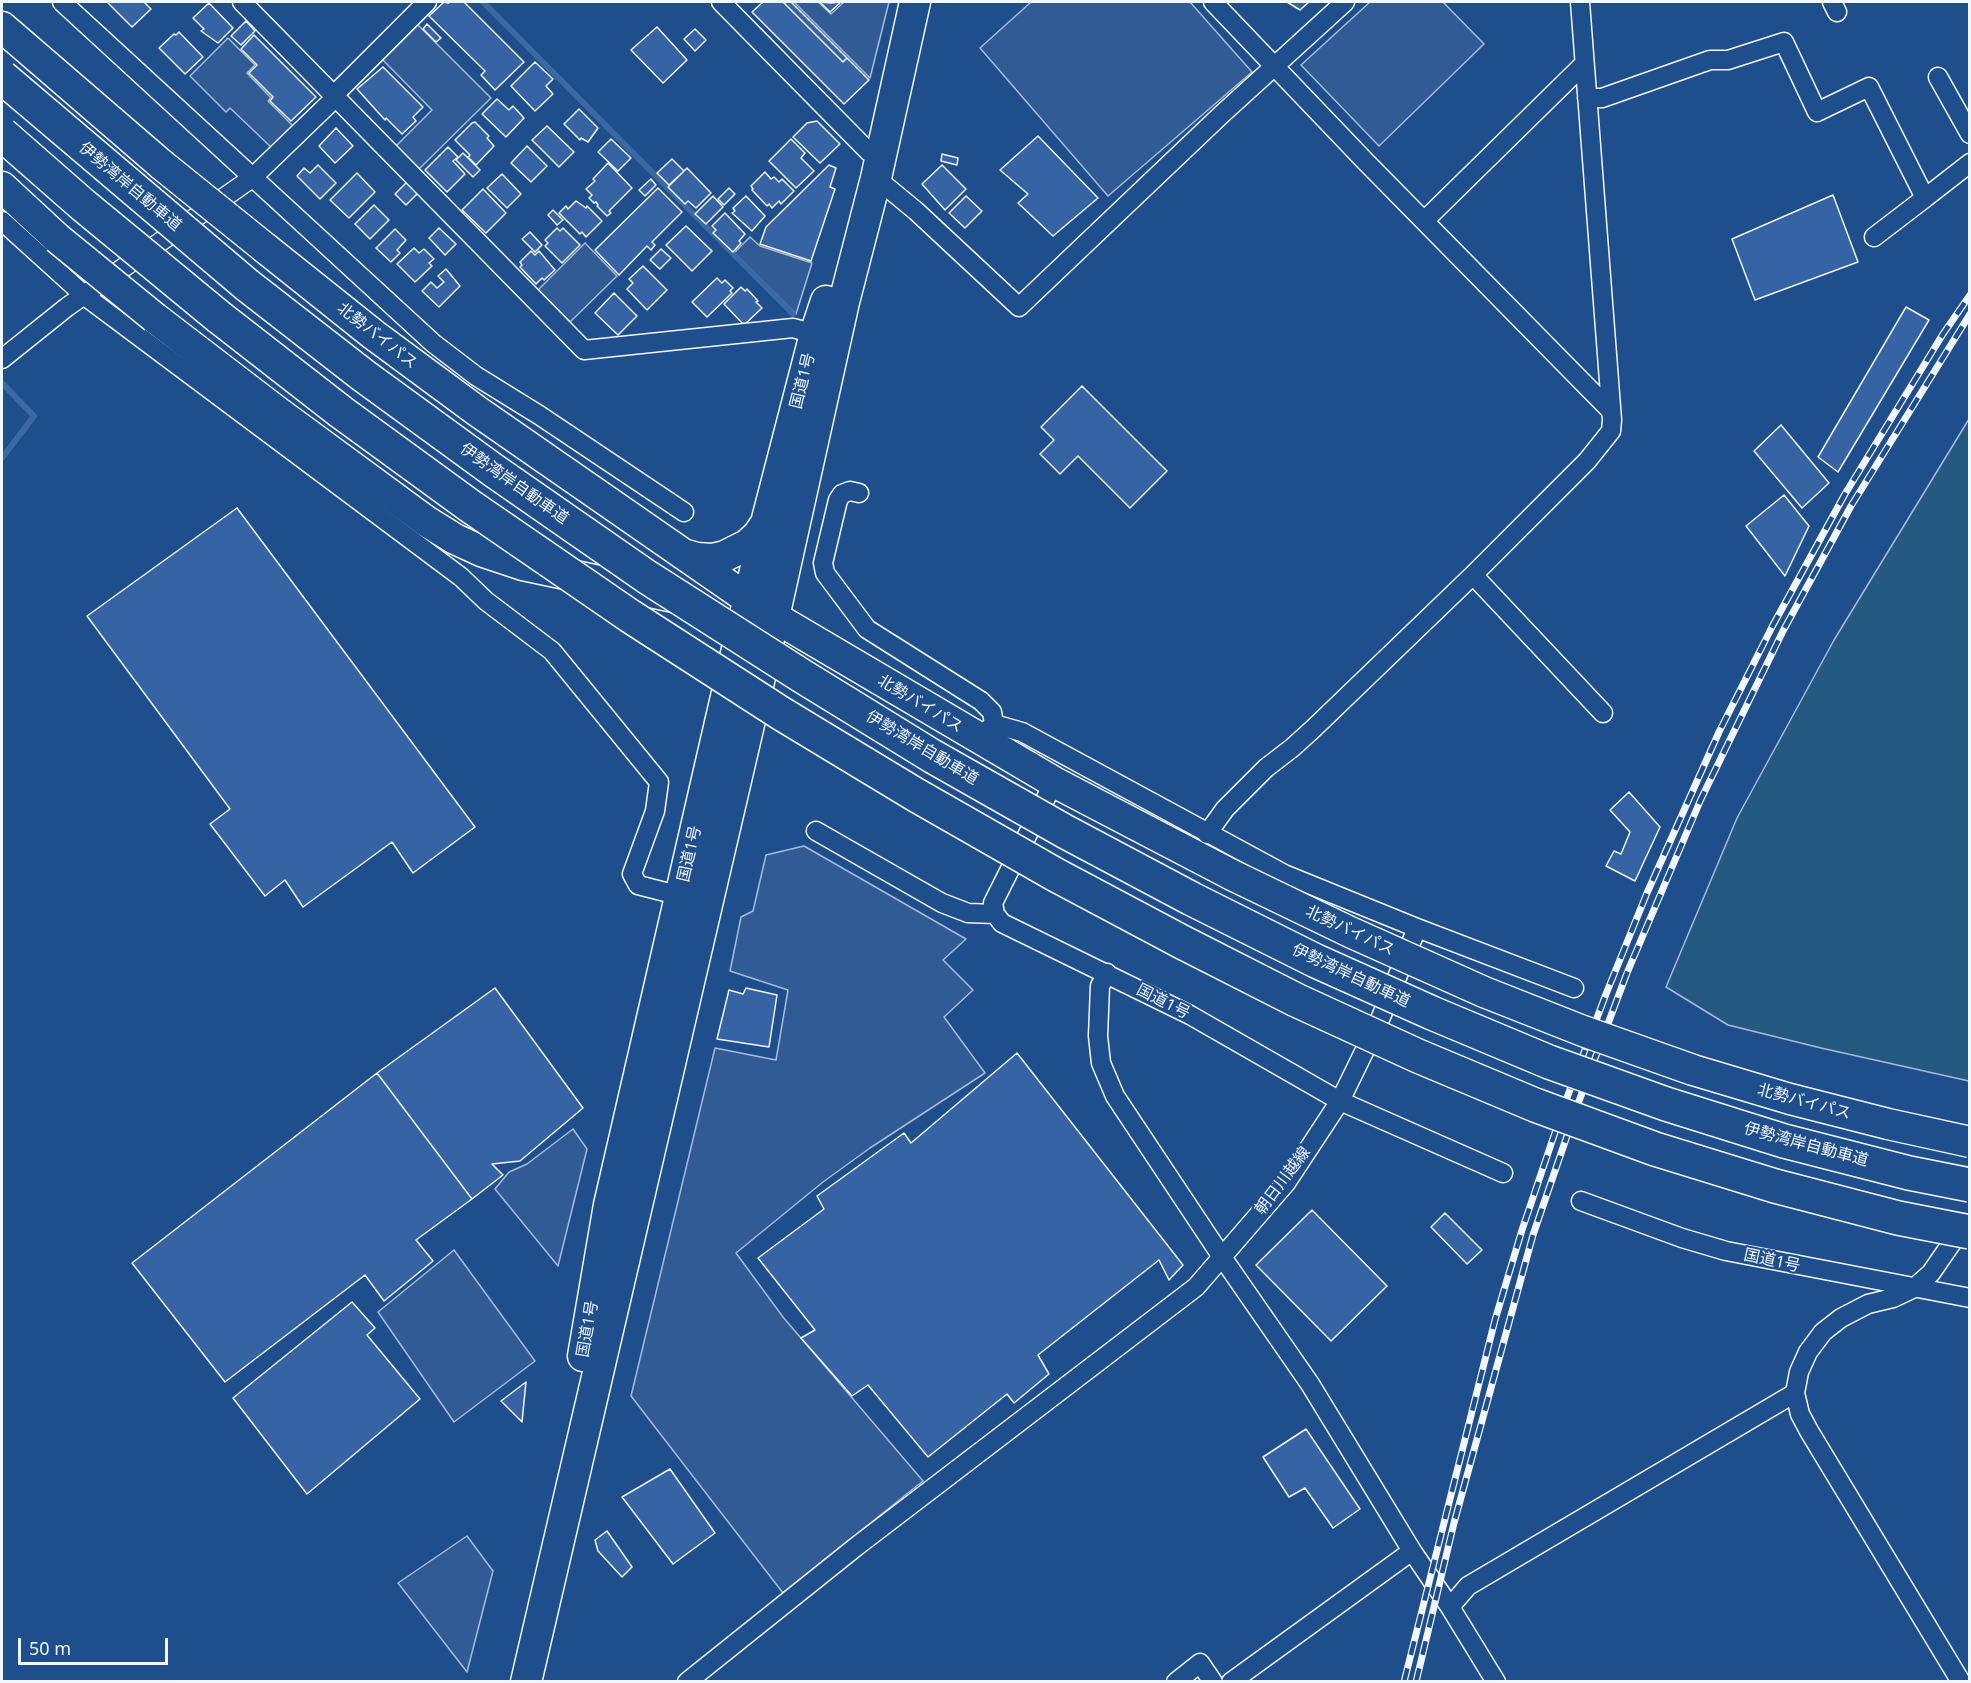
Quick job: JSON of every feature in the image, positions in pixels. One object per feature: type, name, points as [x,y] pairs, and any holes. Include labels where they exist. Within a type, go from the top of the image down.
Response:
[{"type":"highway","name":"国道1号","points":[[526,1682],[756,610],[766,524],[815,334],[872,165],[915,2]]},
{"type":"highway","name":"北勢バイパス","points":[[2,27],[162,165],[265,249],[477,411],[683,554],[756,610],[986,731],[1054,782],[1232,875],[1350,932],[1484,992],[1583,1031],[1693,1070],[1790,1099],[1970,1142]]},
{"type":"highway","name":"伊勢湾岸自動車道","points":[[2,77],[247,285],[364,376],[494,470],[647,577],[792,670],[932,756],[1066,832],[1316,961],[1549,1062],[1666,1104],[1784,1141],[1909,1173],[1970,1185]]},
{"type":"highway","points":[[2,134],[83,205],[219,317],[341,412],[470,506],[630,616],[782,714],[916,795],[1056,875],[1296,1000],[1535,1105],[1655,1149],[1775,1186],[1898,1218],[1970,1232]]},
{"type":"highway","name":"国道1号","points":[[526,1682],[609,1205],[681,896],[756,610],[844,302],[872,165]]},
{"type":"highway","name":"北勢バイパス","points":[[2,187],[57,238],[155,318],[275,410],[426,521],[455,539],[481,551],[524,565],[756,610]]},
{"type":"highway","points":[[683,554],[704,559],[725,556],[747,545],[766,524]]},
{"type":"street","points":[[62,2],[433,343],[476,376],[539,414],[574,440],[684,512]]},
{"type":"street","points":[[242,2],[584,350],[793,328],[815,334]]},
{"type":"street","points":[[2,356],[67,307],[252,178],[428,2]]},
{"type":"street","points":[[721,2],[916,211],[1020,307],[1154,178],[1345,2]]},
{"type":"street","points":[[1213,2],[1611,411]]},
{"type":"street","points":[[1207,834],[1225,809],[1266,768],[1292,748],[1473,575],[1587,462],[1611,431],[1580,2]]},
{"type":"street","points":[[1587,98],[1602,98],[1710,60],[1728,60],[1784,42],[1817,112],[1869,87],[1924,198]]},
{"type":"street","points":[[1424,221],[1584,64]]},
{"type":"street","points":[[1938,77],[1970,134]]},
{"type":"street","points":[[1874,237],[1970,163]]},
{"type":"street","points":[[2,220],[85,296],[461,577],[486,601],[552,651],[659,782],[655,811],[632,874],[638,885],[681,896]]},
{"type":"street","points":[[556,466],[574,440]]},
{"type":"street","points":[[859,493],[850,491],[842,494],[838,500],[823,563],[825,573],[867,629],[981,701],[992,712],[986,731],[1022,732],[1284,874],[1574,988]]},
{"type":"street","points":[[461,577],[481,551]]},
{"type":"street","points":[[1473,575],[1603,712]]},
{"type":"street","points":[[816,831],[942,903],[968,913],[995,914],[993,903],[997,892],[1054,782]]},
{"type":"street","name":"国道1号","points":[[995,914],[1002,923],[1012,929],[1107,973],[1190,1016],[1340,1101],[1503,1173]]},
{"type":"street","points":[[1340,1101],[1381,1017],[1417,928]]},
{"type":"street","points":[[1107,973],[1100,986],[1098,1036],[1101,1063],[1115,1095],[1222,1257],[1310,1384],[1412,1551],[1496,1682]]},
{"type":"street","name":"朝日川越線","points":[[687,1682],[857,1545],[1196,1287],[1286,1183],[1340,1101]]},
{"type":"street","name":"国道1号","points":[[1581,1202],[1726,1251],[1970,1298]]},
{"type":"street","points":[[1970,1216],[1931,1273],[1914,1288],[1893,1298],[1868,1304],[1841,1318],[1823,1332],[1808,1352],[1799,1372],[1796,1393],[1800,1414],[1809,1431],[1963,1682],[1970,1677]]},
{"type":"street","points":[[1450,1607],[1468,1586],[1796,1393]]},
{"type":"street","points":[[1231,1682],[1412,1551]]},
{"type":"street","points":[[1176,1682],[1200,1663],[1213,1682]]},
{"type":"shaded area","points":[[794,2],[818,2],[831,14],[844,2],[889,2],[870,78]]},
{"type":"shaded area","points":[[1031,2],[1190,2],[1252,72],[1108,196],[980,48]]},
{"type":"shaded area","points":[[1370,2],[1443,2],[1484,44],[1379,146],[1301,65]]},
{"type":"shaded area","points":[[415,22],[491,98],[419,169],[396,146],[432,110],[380,57]]},
{"type":"shaded area","points":[[228,38],[255,65],[247,73],[271,98],[268,101],[294,127],[272,148],[230,108],[226,112],[190,76]]},
{"type":"shaded area","points":[[750,237],[760,246],[812,263],[796,314],[734,253]]},
{"type":"shaded area","points":[[585,243],[617,276],[570,322],[538,290]]},
{"type":"shaded area","points":[[1969,419],[1969,1081],[1728,1025],[1666,987],[1737,818],[1834,640]]},
{"type":"shaded area","points":[[804,846],[966,939],[943,960],[973,990],[944,1017],[985,1073],[870,1148],[823,1182],[736,1253],[783,1317],[923,1481],[783,1593],[631,1396],[715,1048],[776,1060],[788,990],[730,971],[741,917],[753,911],[766,855]]},
{"type":"shaded area","points":[[573,1129],[587,1149],[558,1266],[495,1189],[509,1172],[527,1164]]},
{"type":"shaded area","points":[[454,1250],[535,1361],[454,1422],[378,1312]]},
{"type":"shaded area","points":[[467,1536],[493,1571],[467,1672],[398,1583]]},
{"type":"building","points":[[107,2],[144,2],[151,9],[132,27]]},
{"type":"building","points":[[444,2],[464,2],[524,62],[495,90],[481,75],[485,71],[429,16]]},
{"type":"building","points":[[763,2],[783,2],[843,62],[847,58],[869,80],[844,104],[752,12]]},
{"type":"building","points":[[783,2],[791,2],[847,58],[843,62]]},
{"type":"building","points":[[820,2],[831,3],[841,2],[830,12]]},
{"type":"building","points":[[1287,2],[1309,2],[1300,10]]},
{"type":"building","points":[[209,3],[233,28],[218,43],[201,31],[204,29],[193,18]]},
{"type":"building","points":[[246,21],[255,31],[241,45],[231,36]]},
{"type":"building","points":[[427,24],[441,38],[436,42],[423,29]]},
{"type":"building","points":[[657,27],[687,60],[663,83],[631,50]]},
{"type":"building","points":[[695,29],[706,40],[695,51],[684,39]]},
{"type":"building","points":[[179,32],[203,57],[185,74],[159,48]]},
{"type":"building","points":[[254,35],[316,97],[291,121],[270,101],[273,97],[249,73],[257,65],[241,49]]},
{"type":"building","points":[[535,62],[553,79],[546,86],[553,94],[535,111],[511,86]]},
{"type":"building","points":[[383,67],[423,107],[413,117],[416,121],[402,134],[386,118],[385,120],[357,89]]},
{"type":"building","points":[[497,99],[509,110],[513,106],[524,118],[506,137],[482,114]]},
{"type":"building","points":[[579,109],[598,128],[588,142],[581,138],[580,140],[564,124]]},
{"type":"building","points":[[817,121],[840,144],[820,163],[793,137],[807,123]]},
{"type":"building","points":[[475,122],[489,136],[487,138],[494,146],[476,165],[468,157],[470,155],[455,140]]},
{"type":"building","points":[[547,126],[574,152],[559,167],[532,140]]},
{"type":"building","points":[[336,128],[353,146],[335,163],[319,146]]},
{"type":"building","points":[[1038,136],[1098,198],[1053,236],[1018,203],[1028,194],[1000,170]]},
{"type":"building","points":[[611,139],[631,158],[618,171],[598,152]]},
{"type":"building","points":[[791,139],[805,153],[801,158],[814,171],[796,188],[769,161]]},
{"type":"building","points":[[527,146],[547,166],[531,182],[511,163]]},
{"type":"building","points":[[448,147],[458,157],[453,161],[465,174],[447,192],[425,170]]},
{"type":"building","points":[[463,153],[480,170],[473,177],[456,160]]},
{"type":"building","points":[[942,154],[958,158],[957,165],[941,161]]},
{"type":"building","points":[[672,159],[684,171],[669,185],[657,173]]},
{"type":"building","points":[[608,163],[632,188],[609,211],[611,213],[607,216],[596,202],[594,203],[589,198],[592,195],[586,189]]},
{"type":"building","points":[[318,165],[336,183],[320,199],[297,176],[304,168],[310,173]]},
{"type":"building","points":[[829,165],[836,168],[830,187],[835,189],[811,261],[760,244],[766,227]]},
{"type":"building","points":[[942,165],[966,189],[945,210],[922,184]]},
{"type":"building","points":[[687,168],[711,193],[696,208],[688,201],[685,204],[668,187]]},
{"type":"building","points":[[765,172],[771,179],[774,177],[779,182],[782,179],[794,191],[781,204],[779,201],[772,208],[769,204],[767,206],[751,186]]},
{"type":"building","points":[[357,173],[375,192],[349,218],[330,200]]},
{"type":"building","points":[[502,174],[521,194],[507,208],[487,188]]},
{"type":"building","points":[[651,179],[656,185],[645,196],[639,190]]},
{"type":"building","points":[[407,182],[418,193],[406,205],[395,194]]},
{"type":"building","points":[[658,188],[682,212],[652,242],[655,245],[651,250],[647,246],[619,275],[595,250]]},
{"type":"building","points":[[729,188],[735,194],[724,205],[718,199]]},
{"type":"building","points":[[483,189],[506,213],[486,233],[462,210]]},
{"type":"building","points":[[1833,195],[1858,262],[1755,300],[1732,239]]},
{"type":"building","points":[[713,196],[723,207],[706,224],[695,214]]},
{"type":"building","points":[[746,196],[765,216],[752,231],[732,213],[735,211],[733,208]]},
{"type":"building","points":[[966,196],[982,211],[965,228],[949,213]]},
{"type":"building","points":[[576,201],[586,208],[587,206],[602,221],[586,237],[559,213],[566,206],[568,209]]},
{"type":"building","points":[[374,205],[389,220],[370,239],[355,224]]},
{"type":"building","points":[[553,210],[563,220],[557,225],[548,215]]},
{"type":"building","points":[[725,213],[745,234],[733,252],[713,233],[716,230],[712,226]]},
{"type":"building","points":[[686,226],[712,251],[692,271],[666,245]]},
{"type":"building","points":[[439,228],[456,244],[445,255],[429,238]]},
{"type":"building","points":[[557,228],[560,231],[563,228],[580,245],[562,263],[545,246],[548,243],[545,240]]},
{"type":"building","points":[[395,229],[406,240],[397,250],[400,253],[391,262],[376,248]]},
{"type":"building","points":[[530,232],[542,245],[535,252],[522,239]]},
{"type":"building","points":[[414,248],[419,253],[424,249],[434,259],[429,263],[432,266],[415,282],[397,264]]},
{"type":"building","points":[[661,249],[671,258],[660,269],[650,260]]},
{"type":"building","points":[[531,251],[535,255],[539,251],[555,270],[536,284],[520,267],[522,265],[520,262]]},
{"type":"building","points":[[643,266],[667,290],[647,310],[627,289],[633,283],[629,279]]},
{"type":"building","points":[[446,269],[460,286],[439,307],[422,291],[431,282],[437,288],[444,282],[438,276]]},
{"type":"building","points":[[717,278],[722,283],[725,280],[733,288],[730,291],[732,293],[707,317],[692,302]]},
{"type":"building","points":[[741,287],[745,291],[747,289],[762,308],[744,325],[724,304]]},
{"type":"building","points":[[614,293],[637,316],[618,335],[595,313]]},
{"type":"building","points":[[1906,307],[1929,320],[1838,472],[1818,457]]},
{"type":"building","points":[[1082,386],[1167,471],[1130,508],[1078,456],[1060,474],[1040,454],[1054,440],[1041,427]]},
{"type":"building","points":[[1781,425],[1829,483],[1802,508],[1754,451]]},
{"type":"building","points":[[1784,495],[1809,526],[1785,576],[1746,526]]},
{"type":"building","points":[[237,508],[475,827],[413,873],[392,842],[303,907],[285,880],[265,896],[210,824],[230,809],[87,616]]},
{"type":"building","points":[[1629,792],[1660,827],[1635,881],[1606,866],[1614,851],[1621,854],[1630,832],[1610,810]]},
{"type":"building","points":[[495,988],[583,1108],[520,1161],[492,1164],[503,1175],[472,1199],[377,1073]]},
{"type":"building","points":[[746,988],[777,995],[769,1047],[717,1039],[729,990],[743,994]]},
{"type":"building","points":[[1017,1053],[1183,1265],[1169,1280],[1159,1260],[1038,1355],[1049,1374],[1014,1403],[1007,1394],[928,1457],[868,1385],[852,1396],[801,1338],[815,1330],[758,1258],[824,1209],[817,1196],[904,1133],[911,1143]]},
{"type":"building","points":[[377,1073],[472,1199],[416,1240],[433,1261],[384,1301],[365,1275],[225,1382],[132,1263]]},
{"type":"building","points":[[1312,1210],[1387,1286],[1331,1341],[1256,1265]]},
{"type":"building","points":[[1445,1213],[1482,1250],[1467,1264],[1431,1227]]},
{"type":"building","points":[[352,1302],[375,1328],[367,1335],[420,1399],[307,1494],[233,1398]]},
{"type":"building","points":[[526,1382],[522,1422],[501,1401]]},
{"type":"building","points":[[1306,1429],[1360,1509],[1333,1528],[1305,1488],[1289,1497],[1263,1457]]},
{"type":"building","points":[[670,1469],[715,1533],[673,1564],[622,1497]]},
{"type":"building","points":[[607,1531],[632,1567],[622,1577],[598,1551],[595,1540]]},
{"type":"waterway","points":[[483,2],[793,314]]},
{"type":"waterway","points":[[2,383],[34,416],[2,458]]},
{"type":"railway","points":[[1404,1682],[1495,1320],[1522,1230],[1565,1103],[1647,893],[1719,732],[1773,625],[1845,494],[1943,334],[1970,295]]},
{"type":"railway","points":[[1416,1682],[1454,1523],[1533,1235],[1579,1101],[1627,973],[1701,799],[1783,631],[1851,506],[1970,314]]}]
